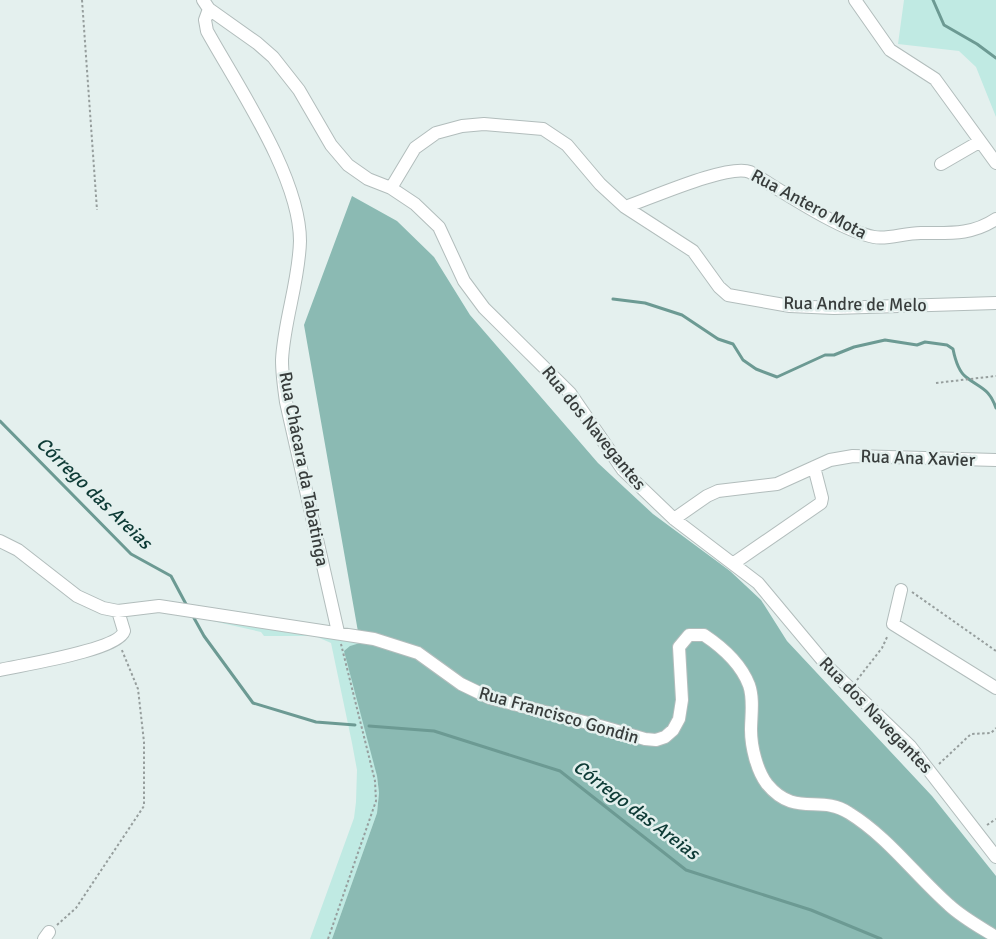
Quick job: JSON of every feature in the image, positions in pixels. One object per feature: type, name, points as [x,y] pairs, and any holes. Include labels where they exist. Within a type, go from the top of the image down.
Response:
[{"type":"street","points":[[854,0],[890,50],[935,79],[996,163]]},
{"type":"street","name":"Rua dos Navegantes","points":[[206,5],[273,57],[299,90],[331,144],[348,165],[368,179],[391,188],[415,204],[439,227],[464,281],[484,308],[557,377],[623,470],[674,519],[734,563],[769,594],[848,688],[893,729],[932,771],[996,857]]},
{"type":"street","name":"Rua Chácara da Tabatinga","points":[[206,5],[204,20],[208,31],[283,171],[296,208],[300,240],[296,286],[283,348],[282,372],[286,402],[338,632]]},
{"type":"street","name":"Rua Andre de Melo","points":[[391,188],[415,148],[436,133],[462,126],[484,124],[543,129],[559,138],[625,207],[687,246],[701,260],[722,290],[728,295],[790,306],[826,308],[996,303]]},
{"type":"street","points":[[941,164],[979,142]]},
{"type":"street","name":"Rua Antero Mota","points":[[625,207],[716,174],[741,169],[750,172],[830,218],[874,237],[884,238],[908,232],[955,234],[969,232],[996,219]]},
{"type":"street","name":"Rua Ana Xavier","points":[[674,519],[712,494],[776,484],[814,467],[853,456],[996,460]]},
{"type":"street","points":[[734,563],[821,503],[822,498],[814,467]]},
{"type":"street","name":"Rua Francisco Gondin","points":[[0,541],[18,550],[78,596],[103,608],[118,611],[159,606],[374,639],[418,653],[461,684],[490,698],[600,726],[633,737],[656,740],[674,730],[680,719],[682,700],[679,652],[681,643],[689,636],[704,635],[730,655],[750,686],[754,748],[758,766],[767,783],[778,794],[796,805],[828,805],[849,812],[896,851],[949,905],[996,937]]},
{"type":"street","points":[[901,590],[893,624],[996,688]]},
{"type":"street","points":[[0,670],[94,648],[117,639],[124,631],[118,611]]},
{"type":"path","points":[[82,0],[97,210]]},
{"type":"path","points":[[936,383],[996,376]]},
{"type":"path","points":[[901,590],[906,588],[996,651]]},
{"type":"path","points":[[848,688],[874,661],[893,624]]},
{"type":"path","points":[[328,939],[376,801],[375,782],[338,632]]},
{"type":"path","points":[[46,936],[76,908],[144,806],[144,742],[138,689],[117,639]]},
{"type":"path","points":[[932,771],[971,734],[991,733],[996,728]]},
{"type":"green space","points":[[904,0],[996,0],[996,117],[976,67],[959,51],[898,44]]},
{"type":"green space","points":[[352,196],[397,221],[434,257],[470,315],[598,463],[653,514],[730,571],[761,600],[787,641],[932,796],[996,876],[996,939],[332,939],[377,813],[379,793],[377,776],[344,651],[350,646],[360,643],[304,325]]},
{"type":"green space","points":[[199,618],[369,643],[350,646],[377,776],[379,793],[377,813],[332,939],[310,939],[354,818],[357,770],[331,643],[315,636],[264,636],[261,632]]},
{"type":"waterway","points":[[933,0],[944,25],[977,44],[996,58]]},
{"type":"waterway","points":[[613,299],[645,303],[682,315],[718,339],[733,344],[743,360],[756,369],[777,377],[825,355],[834,355],[854,347],[885,340],[917,345],[925,342],[947,345],[953,349],[961,372],[984,389],[996,408]]},
{"type":"waterway","name":"Córrego das Areias","points":[[0,421],[131,554],[171,576],[187,606]]},
{"type":"waterway","name":"Córrego das Areias","points":[[194,618],[204,636],[253,703],[316,722],[355,725]]},
{"type":"waterway","name":"Córrego das Areias","points":[[369,726],[434,731],[560,771],[686,870],[811,910],[881,939]]}]
